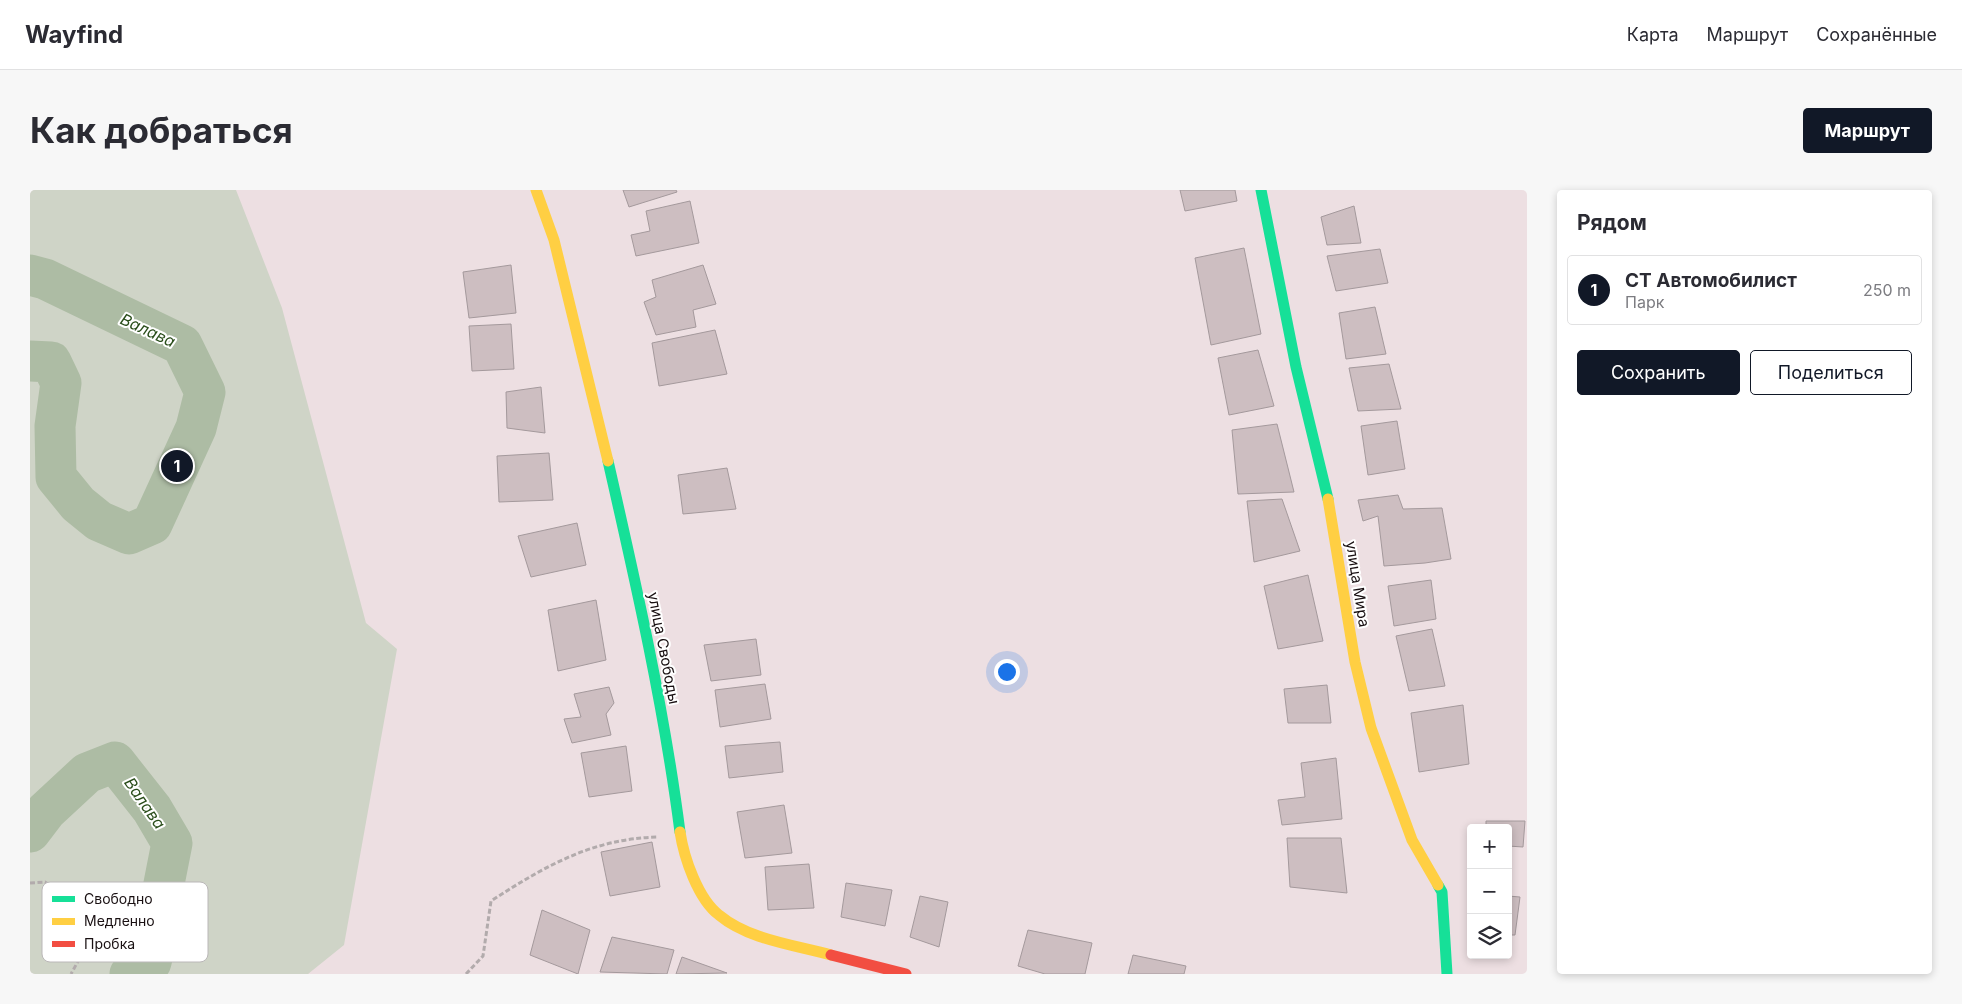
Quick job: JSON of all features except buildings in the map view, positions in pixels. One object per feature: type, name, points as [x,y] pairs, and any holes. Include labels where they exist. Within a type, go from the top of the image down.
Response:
[{"type":"main road","name":"улица Свободы","points":[[536,190],[554,240],[572,303],[642,612],[668,747],[681,837],[695,884],[718,915],[755,935],[906,974]]},
{"type":"main road","name":"улица Мира","points":[[1262,190],[1296,367],[1332,514],[1355,662],[1371,728],[1412,840],[1442,892],[1448,963],[1447,974]]},
{"type":"path","points":[[466,974],[483,956],[491,901],[537,872],[603,844],[636,838],[681,837]]},
{"type":"path","points":[[71,974],[78,962]]},
{"type":"shaded area","points":[[30,190],[236,190],[282,308],[366,623],[397,649],[344,945],[308,974],[30,974]]},
{"type":"waterway","name":"Валава","points":[[30,275],[45,279],[182,345],[205,392],[196,428],[152,524],[129,534],[99,521],[78,504],[56,477],[55,426],[61,383],[51,362],[30,361]]},
{"type":"waterway","name":"Валава","points":[[30,832],[46,811],[87,773],[115,762],[152,809],[172,843],[164,882]]},
{"type":"waterway","name":"Валава","points":[[130,974],[151,962]]},
{"type":"traffic: fast","points":[[1261,190],[1296,367],[1328,499]]},
{"type":"traffic: fast","points":[[608,461],[658,692],[680,832]]},
{"type":"traffic: fast","points":[[1438,885],[1442,892],[1447,974]]},
{"type":"traffic: slow","points":[[536,190],[554,240],[608,461]]},
{"type":"traffic: slow","points":[[1328,499],[1355,662],[1371,728],[1412,840],[1438,885]]},
{"type":"traffic: slow","points":[[680,832],[685,854],[698,889],[711,908],[719,915],[758,936],[831,955]]},
{"type":"traffic: jam","points":[[831,955],[906,974]]},
{"type":"place","name":"СТ Автомобилист","points":[[177,466]]}]
